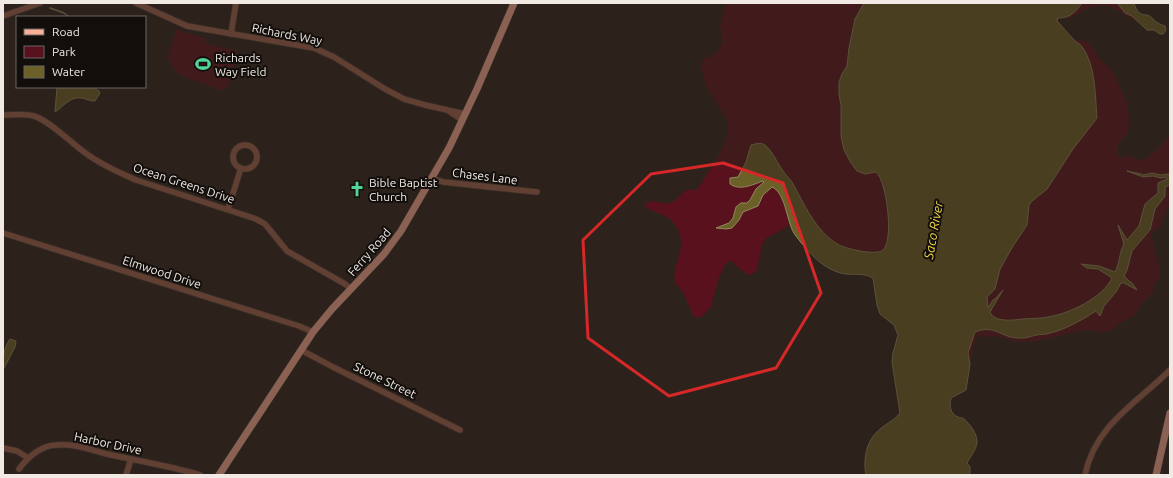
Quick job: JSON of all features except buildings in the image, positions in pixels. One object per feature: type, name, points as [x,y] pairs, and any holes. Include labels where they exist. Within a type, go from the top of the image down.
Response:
[{"type":"main road","name":"Ferry Road","points":[[219,475],[313,332],[389,249],[404,227],[464,117],[514,3]]},
{"type":"main road","points":[[1156,475],[1170,413]]},
{"type":"street","points":[[3,16],[40,3]]},
{"type":"street","name":"Richards Way","points":[[136,3],[183,25],[314,48],[339,60],[385,89],[404,99],[449,111],[457,111],[464,117]]},
{"type":"street","points":[[231,34],[236,3]]},
{"type":"street","name":"Ocean Greens Drive","points":[[3,116],[22,115],[38,118],[88,155],[116,171],[136,180],[228,209],[260,221],[265,224],[289,252],[351,289]]},
{"type":"street","points":[[247,145],[254,150],[256,160],[250,166],[241,168],[235,163],[233,155],[239,146],[247,145]]},
{"type":"street","points":[[228,209],[241,168]]},
{"type":"street","name":"Chases Lane","points":[[432,178],[443,182],[537,192]]},
{"type":"street","name":"Elmwood Drive","points":[[3,233],[292,324],[313,332]]},
{"type":"street","name":"Stone Street","points":[[301,350],[460,430]]},
{"type":"street","points":[[1085,475],[1094,448],[1108,427],[1170,370]]},
{"type":"street","points":[[1162,378],[1170,377]]},
{"type":"street","name":"Harbor Drive","points":[[19,469],[28,458],[40,450],[52,445],[60,444],[200,475]]},
{"type":"street","points":[[3,448],[20,452],[28,458]]},
{"type":"street","points":[[126,475],[131,459]]},
{"type":"highlighted area","points":[[723,163],[783,183],[821,293],[776,368],[669,396],[588,338],[583,240],[651,174]]},
{"type":"green space","points":[[726,3],[864,3],[855,19],[847,66],[842,74],[839,95],[841,105],[841,136],[865,174],[876,172],[880,177],[888,207],[889,229],[887,245],[881,252],[875,253],[862,251],[835,243],[821,231],[814,221],[772,153],[764,144],[751,145],[746,161],[738,177],[750,186],[763,181],[764,182],[756,189],[750,200],[734,215],[729,223],[717,228],[739,220],[743,212],[758,206],[763,195],[771,187],[779,194],[781,198],[786,210],[789,226],[766,238],[762,245],[757,270],[751,275],[743,271],[731,261],[726,263],[719,277],[711,307],[701,317],[696,318],[693,315],[682,290],[675,283],[676,267],[681,246],[681,239],[678,231],[670,219],[650,210],[644,205],[651,201],[666,204],[670,203],[685,191],[697,190],[720,153],[728,135],[728,121],[708,90],[700,66],[704,59],[715,53],[723,43],[720,25]]},
{"type":"green space","points":[[1082,3],[1117,3],[1125,14],[1132,16],[1136,21],[1106,5],[1095,6],[1068,19],[1066,18],[1074,13]]},
{"type":"green space","name":"Richards Way Field","points":[[177,29],[206,38],[207,44],[238,51],[229,85],[226,89],[221,90],[184,77],[175,70],[167,58]]},
{"type":"green space","points":[[1075,40],[1086,41],[1094,49],[1099,58],[1115,75],[1128,103],[1129,128],[1126,136],[1118,144],[1118,155],[1121,158],[1129,156],[1140,160],[1144,159],[1157,150],[1170,135],[1169,176],[1166,174],[1143,175],[1129,171],[1143,177],[1166,177],[1167,179],[1161,181],[1157,188],[1157,194],[1145,204],[1139,226],[1127,241],[1119,227],[1124,244],[1115,272],[1099,266],[1086,264],[1087,268],[1098,269],[1112,279],[1102,291],[1080,307],[1063,314],[1045,318],[1002,320],[990,313],[1003,290],[995,300],[993,300],[988,308],[987,297],[995,289],[1000,269],[1027,225],[1029,205],[1054,178],[1073,149],[1097,118],[1082,46]]},
{"type":"green space","points":[[1170,185],[1170,206],[1168,207],[1160,227],[1151,234],[1160,271],[1159,277],[1154,285],[1153,293],[1140,305],[1136,315],[1117,325],[1113,330],[1102,333],[1092,330],[1079,331],[1037,341],[1018,342],[996,336],[976,337],[970,359],[968,353],[975,332],[982,330],[993,330],[1007,336],[1021,338],[1052,333],[1072,325],[1096,311],[1101,315],[1107,302],[1121,283],[1125,283],[1137,290],[1124,277],[1132,251],[1150,230],[1155,209],[1165,196],[1165,187]]},
{"type":"water","name":"Saco River","points":[[864,3],[1082,3],[1072,14],[1066,17],[1058,18],[1057,21],[1074,40],[1081,45],[1087,56],[1093,73],[1097,118],[1073,149],[1047,189],[1029,205],[1027,225],[1000,269],[995,289],[987,297],[988,308],[993,300],[1003,290],[990,312],[992,316],[1009,320],[1042,318],[1056,315],[1075,309],[1101,292],[1112,278],[1098,269],[1087,268],[1081,264],[1099,266],[1115,272],[1124,244],[1118,225],[1127,240],[1139,226],[1145,204],[1158,193],[1158,183],[1167,179],[1166,177],[1143,177],[1127,171],[1143,175],[1152,173],[1161,175],[1167,174],[1169,176],[1170,164],[1170,185],[1165,187],[1165,196],[1155,209],[1150,230],[1132,251],[1124,276],[1137,290],[1124,283],[1121,283],[1116,292],[1104,306],[1100,316],[1096,311],[1072,325],[1052,333],[1021,338],[1007,336],[993,330],[982,330],[975,332],[968,353],[970,364],[966,390],[951,398],[950,404],[953,414],[963,418],[966,421],[973,430],[977,440],[974,451],[967,463],[970,467],[970,475],[866,475],[865,458],[870,442],[879,430],[900,413],[892,362],[898,335],[894,325],[880,314],[877,305],[873,278],[870,276],[838,272],[824,265],[818,260],[806,249],[796,236],[790,224],[784,202],[777,191],[772,187],[763,195],[758,206],[743,212],[739,220],[732,228],[716,228],[729,223],[733,218],[736,207],[741,203],[747,203],[756,189],[764,182],[742,187],[730,184],[730,178],[738,177],[746,162],[751,145],[762,144],[765,145],[772,153],[782,170],[792,182],[811,217],[823,232],[839,245],[848,248],[869,252],[880,252],[883,250],[886,244],[889,224],[886,198],[880,178],[876,172],[865,174],[857,171],[844,150],[841,136],[839,82],[847,66],[855,19]]},
{"type":"water","points":[[1117,3],[1134,3],[1138,12],[1149,16],[1165,26],[1166,30],[1163,34],[1160,34],[1154,30],[1147,30],[1132,16],[1125,13]]},
{"type":"water","points":[[57,88],[94,88],[100,93],[95,101],[82,98],[70,100],[55,112]]},
{"type":"water","points":[[10,339],[16,341],[15,347],[3,370],[3,358]]},
{"type":"waterway","points":[[50,8],[68,16]]},
{"type":"place","name":"Richards Way Field","points":[[203,64]]},
{"type":"place","name":"Bible Baptist Church","points":[[357,189]]}]
